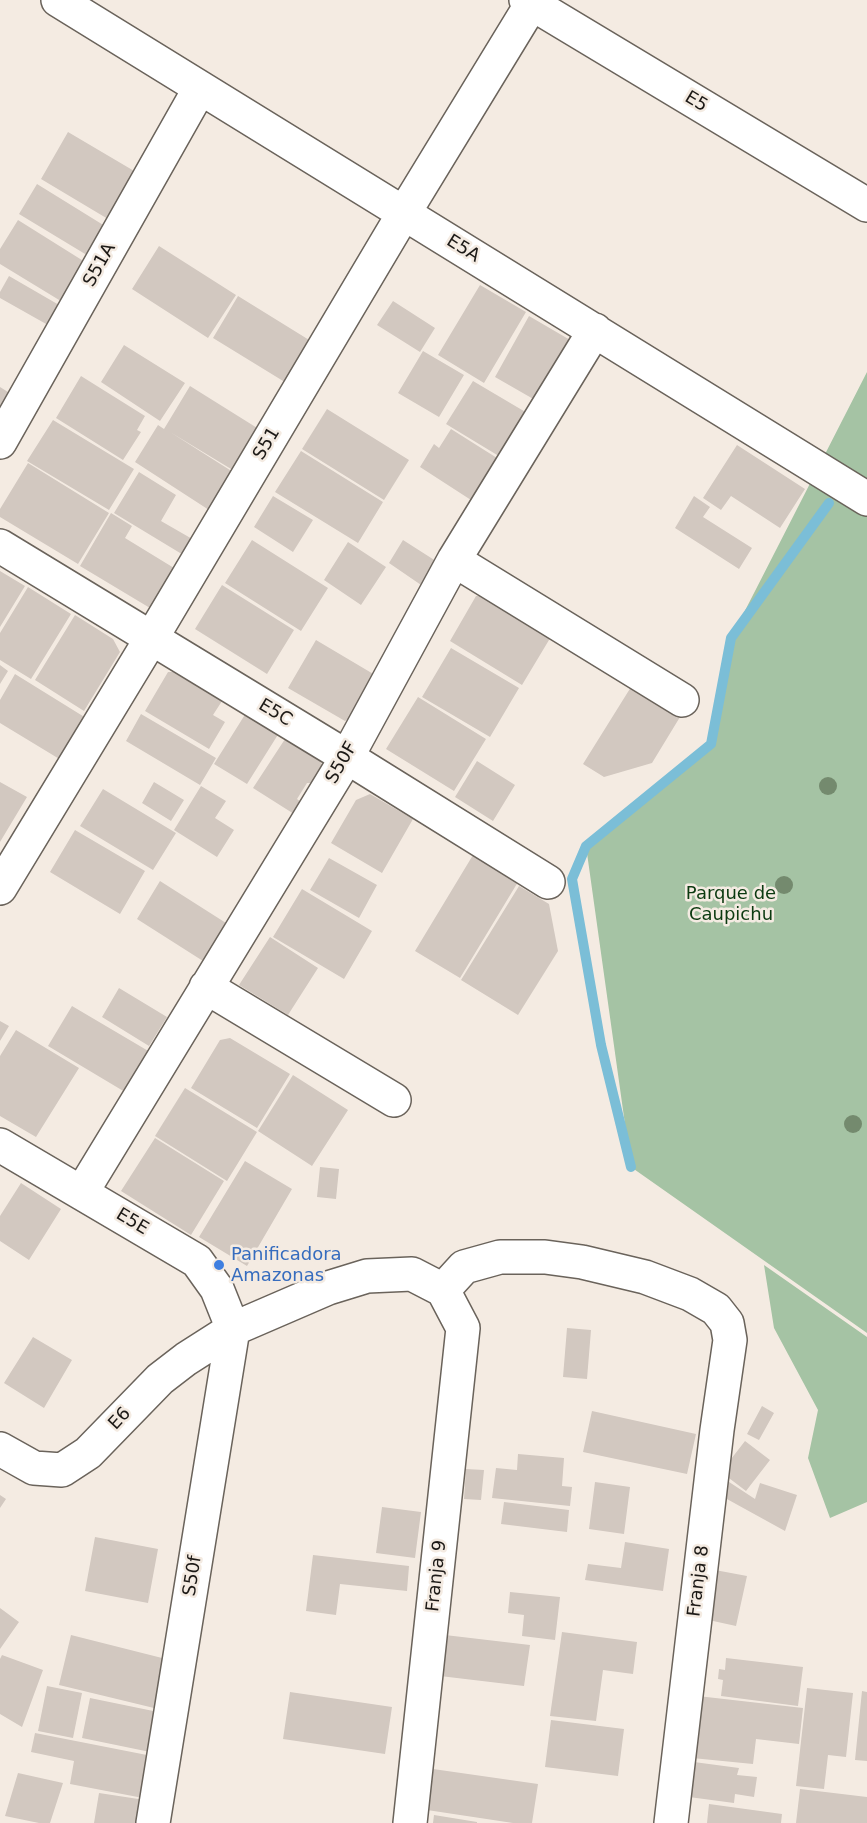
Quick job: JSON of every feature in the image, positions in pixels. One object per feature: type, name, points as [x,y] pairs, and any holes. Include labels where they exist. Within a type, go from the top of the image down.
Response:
[{"type":"street","name":"E5A","points":[[58,0],[867,499]]},
{"type":"street","name":"E5","points":[[531,1],[867,205]]},
{"type":"street","name":"S51","points":[[0,888],[531,1]]},
{"type":"street","name":"S51A","points":[[0,442],[200,88]]},
{"type":"street","name":"S50F","points":[[82,1192],[347,756],[454,560],[595,330]]},
{"type":"street","name":"E5C","points":[[0,546],[347,756],[548,882]]},
{"type":"street","points":[[454,560],[682,700]]},
{"type":"street","points":[[206,987],[394,1100]]},
{"type":"street","name":"E5E","points":[[0,1145],[196,1261],[218,1289],[232,1329]]},
{"type":"street","name":"Franja 8","points":[[443,1290],[464,1267],[500,1257],[544,1257],[582,1262],[645,1277],[690,1294],[716,1309],[727,1323],[730,1340],[717,1430],[671,1823]]},
{"type":"street","name":"E6","points":[[0,1449],[34,1468],[62,1470],[88,1453],[129,1408],[160,1379],[232,1329],[328,1288],[367,1276],[412,1274],[443,1290]]},
{"type":"street","name":"Franja 9","points":[[410,1823],[463,1328],[443,1290]]},
{"type":"street","name":"S50f","points":[[153,1823],[232,1329]]},
{"type":"green space","name":"Parque de Caupichu","points":[[867,372],[867,1333],[631,1167],[586,846],[711,743],[731,638]]},
{"type":"green space","points":[[764,1265],[867,1337],[867,1502],[830,1518],[808,1458],[818,1410],[774,1328]]},
{"type":"building","points":[[68,132],[146,178],[118,225],[41,179]]},
{"type":"building","points":[[37,184],[113,231],[95,260],[19,214]]},
{"type":"building","points":[[18,220],[93,267],[69,306],[0,264],[0,249]]},
{"type":"building","points":[[159,246],[236,295],[208,338],[132,289]]},
{"type":"building","points":[[9,276],[66,309],[55,329],[0,298],[0,292]]},
{"type":"building","points":[[480,285],[526,312],[484,383],[438,355]]},
{"type":"building","points":[[238,296],[314,343],[288,384],[213,338]]},
{"type":"building","points":[[393,301],[435,328],[420,352],[377,325]]},
{"type":"building","points":[[529,316],[577,344],[542,404],[495,377]]},
{"type":"building","points":[[124,345],[185,383],[160,421],[101,382]]},
{"type":"building","points":[[423,351],[464,375],[439,417],[398,393]]},
{"type":"building","points":[[81,376],[145,416],[137,430],[141,432],[123,460],[56,418]]},
{"type":"building","points":[[473,381],[539,420],[512,464],[446,424]]},
{"type":"building","points":[[190,386],[262,431],[236,472],[170,432],[233,472],[209,510],[135,462],[158,425],[164,429]]},
{"type":"building","points":[[0,387],[16,397],[0,423]]},
{"type":"building","points":[[327,409],[409,460],[384,500],[302,449]]},
{"type":"building","points":[[53,420],[134,469],[109,510],[27,461]]},
{"type":"building","points":[[451,429],[497,458],[471,500],[420,467],[434,444],[439,448]]},
{"type":"building","points":[[737,445],[805,489],[780,528],[731,496],[721,510],[703,498]]},
{"type":"building","points":[[301,451],[383,502],[358,543],[275,492]]},
{"type":"building","points":[[28,463],[109,513],[78,564],[0,517],[0,509]]},
{"type":"building","points":[[139,472],[176,495],[161,521],[194,540],[185,556],[114,513]]},
{"type":"building","points":[[273,496],[313,520],[293,552],[254,527]]},
{"type":"building","points":[[694,496],[710,507],[703,517],[752,548],[739,569],[675,528]]},
{"type":"building","points":[[111,513],[132,526],[125,538],[174,568],[150,608],[80,566]]},
{"type":"building","points":[[252,540],[328,588],[301,631],[225,583]]},
{"type":"building","points":[[403,540],[439,563],[424,587],[389,563]]},
{"type":"building","points":[[348,542],[386,567],[361,605],[324,580]]},
{"type":"building","points":[[0,571],[25,586],[0,627]]},
{"type":"building","points":[[222,585],[294,630],[267,674],[195,629]]},
{"type":"building","points":[[28,587],[71,614],[31,679],[0,660],[0,633]]},
{"type":"building","points":[[487,595],[552,635],[522,685],[450,641],[476,596]]},
{"type":"building","points":[[75,615],[113,639],[120,652],[84,711],[35,680]]},
{"type":"building","points":[[316,640],[375,675],[345,721],[288,688]]},
{"type":"building","points":[[451,648],[519,688],[490,737],[422,697]]},
{"type":"building","points":[[0,665],[8,671],[0,684]]},
{"type":"building","points":[[168,672],[173,672],[222,701],[213,715],[225,722],[209,749],[145,711]]},
{"type":"building","points":[[15,674],[86,718],[61,760],[0,723],[0,700]]},
{"type":"building","points":[[631,687],[680,717],[652,763],[604,777],[583,764]]},
{"type":"building","points":[[418,697],[486,739],[454,791],[386,749]]},
{"type":"building","points":[[246,713],[279,733],[247,784],[214,764]]},
{"type":"building","points":[[141,714],[216,758],[200,785],[126,741]]},
{"type":"building","points":[[285,739],[320,761],[323,766],[313,783],[307,783],[297,799],[301,802],[294,814],[253,788]]},
{"type":"building","points":[[477,761],[515,785],[493,821],[455,797]]},
{"type":"building","points":[[0,782],[27,797],[0,842]]},
{"type":"building","points":[[154,782],[184,800],[171,821],[142,803]]},
{"type":"building","points":[[201,786],[226,801],[215,818],[234,830],[217,857],[174,830]]},
{"type":"building","points":[[103,789],[176,833],[153,870],[80,826]]},
{"type":"building","points":[[370,794],[413,819],[382,873],[331,843],[356,800]]},
{"type":"building","points":[[75,830],[145,871],[120,914],[50,872]]},
{"type":"building","points":[[473,855],[518,882],[460,978],[415,951]]},
{"type":"building","points":[[329,858],[377,885],[359,918],[310,890]]},
{"type":"building","points":[[160,881],[226,923],[203,961],[137,919]]},
{"type":"building","points":[[519,886],[549,904],[558,951],[518,1015],[461,980]]},
{"type":"building","points":[[302,889],[372,931],[344,979],[273,937]]},
{"type":"building","points":[[270,937],[318,968],[288,1015],[239,985]]},
{"type":"building","points":[[119,988],[167,1017],[149,1046],[102,1017]]},
{"type":"building","points":[[72,1006],[150,1052],[125,1092],[48,1046]]},
{"type":"building","points":[[0,1021],[9,1026],[0,1041]]},
{"type":"building","points":[[16,1030],[79,1068],[36,1137],[0,1116],[0,1056]]},
{"type":"building","points":[[230,1038],[290,1074],[257,1128],[191,1088],[220,1040]]},
{"type":"building","points":[[293,1075],[348,1110],[312,1166],[258,1131]]},
{"type":"building","points":[[185,1088],[257,1132],[227,1181],[155,1136]]},
{"type":"building","points":[[155,1138],[224,1181],[191,1235],[121,1191]]},
{"type":"building","points":[[245,1161],[292,1189],[247,1266],[199,1237]]},
{"type":"building","points":[[320,1167],[339,1169],[336,1199],[317,1197]]},
{"type":"building","points":[[21,1183],[61,1209],[29,1260],[0,1241],[0,1216]]},
{"type":"building","points":[[567,1328],[591,1330],[587,1379],[563,1377]]},
{"type":"building","points":[[33,1337],[72,1360],[44,1408],[4,1383]]},
{"type":"building","points":[[762,1406],[774,1413],[759,1440],[747,1434]]},
{"type":"building","points":[[592,1411],[696,1434],[687,1474],[583,1452]]},
{"type":"building","points":[[745,1441],[770,1460],[746,1491],[721,1472]]},
{"type":"building","points":[[518,1454],[564,1458],[562,1486],[572,1487],[570,1506],[492,1498],[496,1468],[517,1470]]},
{"type":"building","points":[[466,1469],[484,1470],[481,1500],[464,1499]]},
{"type":"building","points":[[723,1478],[755,1499],[760,1483],[797,1495],[785,1531],[716,1493]]},
{"type":"building","points":[[595,1482],[630,1487],[624,1534],[589,1529]]},
{"type":"building","points":[[0,1495],[6,1499],[0,1508]]},
{"type":"building","points":[[504,1502],[569,1510],[567,1532],[501,1524]]},
{"type":"building","points":[[382,1507],[421,1512],[415,1558],[376,1553]]},
{"type":"building","points":[[95,1537],[158,1549],[148,1603],[85,1591]]},
{"type":"building","points":[[625,1542],[669,1549],[663,1591],[585,1580],[588,1564],[621,1568]]},
{"type":"building","points":[[313,1555],[409,1566],[407,1591],[340,1584],[336,1615],[306,1611]]},
{"type":"building","points":[[715,1570],[747,1576],[736,1626],[704,1619]]},
{"type":"building","points":[[510,1592],[560,1597],[555,1640],[522,1636],[524,1615],[508,1613]]},
{"type":"building","points":[[0,1608],[19,1622],[0,1649]]},
{"type":"building","points":[[562,1632],[637,1642],[633,1674],[603,1670],[596,1721],[550,1716]]},
{"type":"building","points":[[71,1635],[166,1659],[154,1708],[59,1685]]},
{"type":"building","points":[[445,1635],[530,1645],[524,1686],[440,1676]]},
{"type":"building","points":[[2,1655],[43,1670],[22,1727],[0,1714],[0,1659]]},
{"type":"building","points":[[726,1658],[803,1667],[798,1706],[721,1696],[723,1680],[718,1679],[719,1669],[725,1670]]},
{"type":"building","points":[[47,1686],[82,1693],[73,1738],[38,1731]]},
{"type":"building","points":[[807,1688],[853,1693],[846,1757],[828,1755],[824,1789],[796,1786]]},
{"type":"building","points":[[862,1691],[867,1692],[867,1761],[855,1760]]},
{"type":"building","points":[[290,1692],[392,1707],[385,1754],[283,1739]]},
{"type":"building","points":[[689,1695],[803,1708],[799,1744],[756,1739],[753,1764],[682,1757]]},
{"type":"building","points":[[90,1698],[163,1713],[155,1753],[82,1738]]},
{"type":"building","points":[[551,1720],[624,1729],[618,1776],[545,1767]]},
{"type":"building","points":[[35,1733],[152,1756],[143,1798],[70,1784],[74,1761],[31,1752]]},
{"type":"building","points":[[694,1762],[739,1768],[737,1775],[757,1777],[754,1797],[735,1794],[734,1803],[689,1797]]},
{"type":"building","points":[[433,1769],[538,1784],[532,1823],[513,1823],[427,1810]]},
{"type":"building","points":[[18,1773],[63,1783],[50,1823],[5,1816]]},
{"type":"building","points":[[800,1789],[867,1797],[867,1823],[796,1823]]},
{"type":"building","points":[[99,1793],[145,1800],[142,1823],[94,1823]]},
{"type":"building","points":[[709,1804],[782,1814],[781,1823],[707,1823]]},
{"type":"building","points":[[434,1815],[477,1822],[477,1823],[433,1823]]},
{"type":"waterway","points":[[631,1167],[601,1045],[572,879],[586,846],[711,744],[731,638],[829,503]]},
{"type":"place","name":"Panificadora Amazonas","points":[[219,1265]]}]
